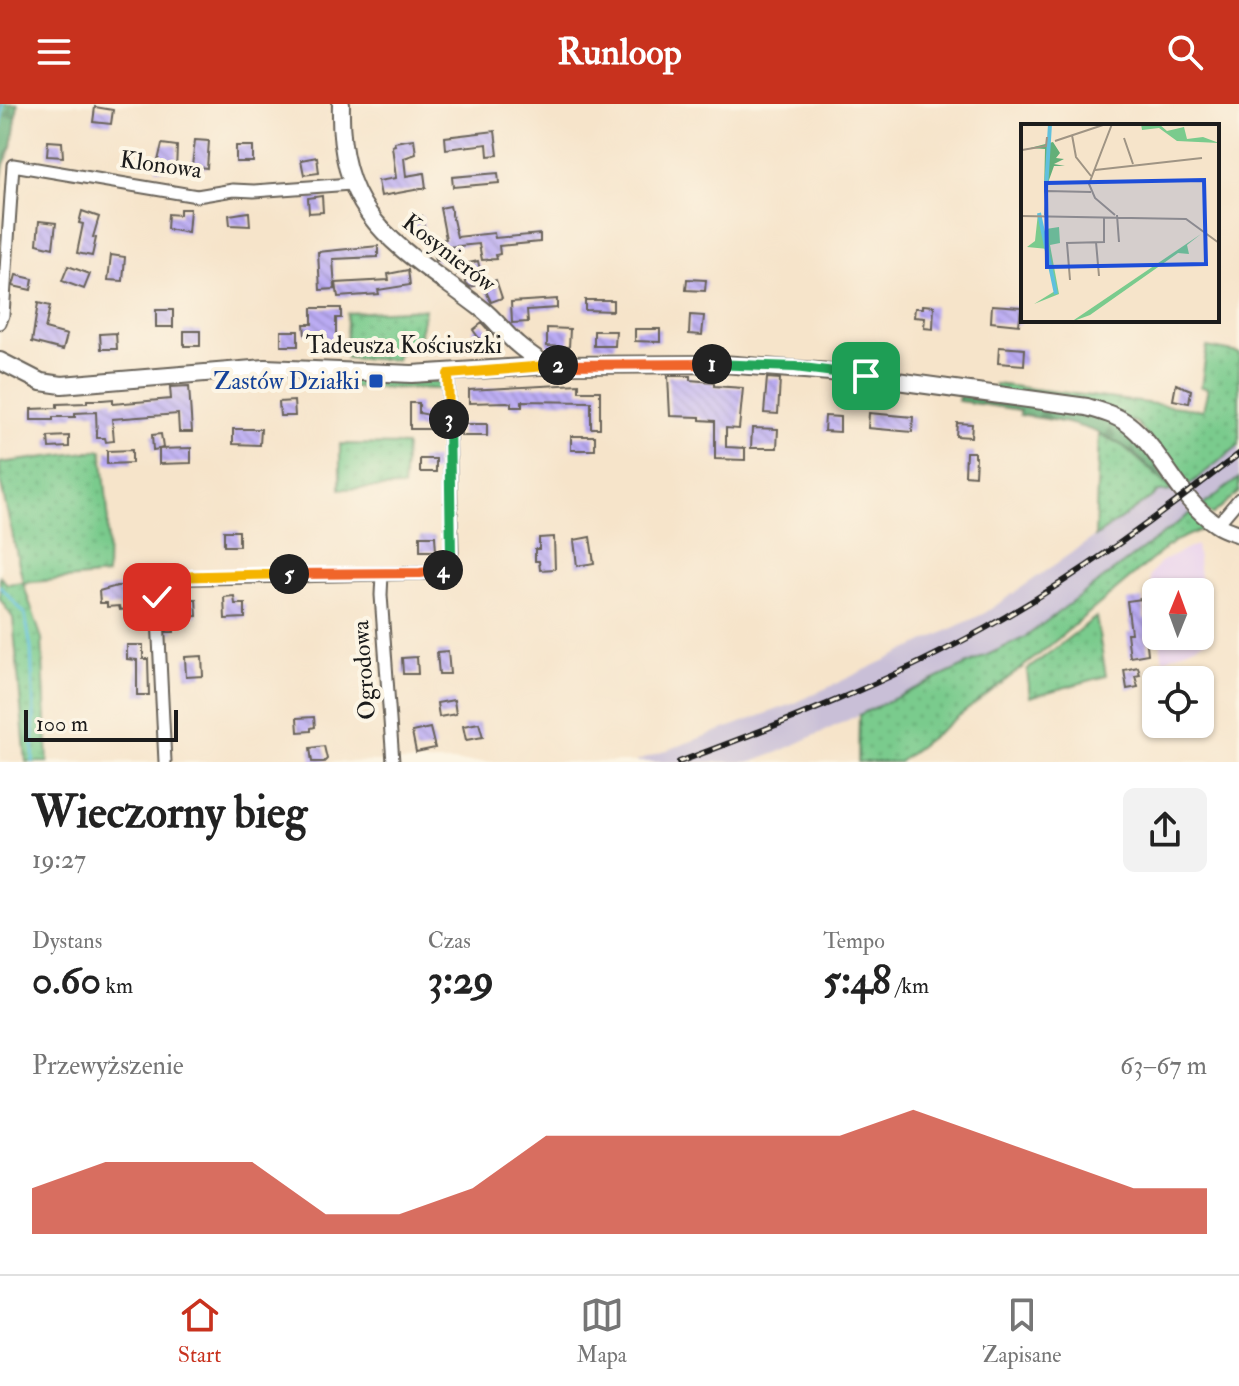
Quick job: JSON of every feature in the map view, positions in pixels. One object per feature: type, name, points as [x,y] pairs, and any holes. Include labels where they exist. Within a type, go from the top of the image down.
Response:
[{"type":"street","name":"Kosynierów","points":[[341,104],[346,167],[364,209],[399,249],[485,311],[516,343],[547,366]]},
{"type":"street","name":"Klonowa","points":[[0,323],[13,165],[197,196],[233,190],[351,184]]},
{"type":"street","points":[[511,369],[516,343]]},
{"type":"street","name":"Tadeusza Kościuszki","points":[[0,361],[41,382],[62,385],[265,368],[448,374],[547,366],[722,364],[795,367],[1087,407],[1111,414],[1131,426],[1192,501],[1217,525],[1239,534]]},
{"type":"street","points":[[165,762],[157,597],[159,579],[382,574],[438,572],[445,569],[451,561],[448,374]]},
{"type":"street","points":[[1217,525],[1239,499]]},
{"type":"street","name":"Ogrodowa","points":[[382,574],[393,762]]},
{"type":"shaded area","points":[[1239,445],[1239,478],[1202,506],[1188,486]]},
{"type":"shaded area","points":[[1174,491],[1191,513],[1024,638],[752,762],[635,762],[795,703],[985,613],[1159,492]]},
{"type":"shaded area","points":[[1196,545],[1200,578],[1150,578],[1160,562]]},
{"type":"shaded area","points":[[1161,650],[1186,650],[1163,660]]},
{"type":"green space","points":[[0,104],[18,104],[12,147],[4,164],[0,187]]},
{"type":"green space","points":[[425,309],[419,339],[397,355],[397,360],[346,358],[347,313]]},
{"type":"green space","points":[[1207,347],[1239,353],[1239,445],[1188,486],[1137,423],[994,390],[995,384],[1203,410],[1208,388],[1201,387]]},
{"type":"green space","points":[[304,377],[441,382],[443,389],[340,387],[304,381]]},
{"type":"green space","points":[[959,396],[1074,411],[1116,423],[1135,437],[1174,491],[1143,461],[1110,438],[1060,421],[1020,415],[1020,410],[958,401]]},
{"type":"green space","points":[[1099,434],[1123,446],[1174,491],[1159,492],[1095,537]]},
{"type":"green space","points":[[340,444],[406,445],[403,487],[340,489]]},
{"type":"green space","points":[[102,450],[108,513],[107,575],[23,583],[42,639],[48,762],[26,762],[13,618],[0,599],[0,576],[7,584],[23,582],[0,480],[0,463]]},
{"type":"green space","points":[[1239,478],[1239,492],[1212,515],[1202,506]]},
{"type":"green space","points":[[1191,513],[1204,522],[1203,529],[1173,542],[1041,653],[899,762],[858,762],[859,715],[1024,638]]},
{"type":"green space","points":[[1096,617],[1106,676],[1030,697],[1027,670]]},
{"type":"building","points":[[95,107],[113,110],[111,124],[93,122]]},
{"type":"building","points":[[495,131],[498,155],[488,156],[487,144],[446,149],[445,137]]},
{"type":"building","points":[[414,139],[416,154],[404,158],[406,176],[424,173],[426,188],[381,196],[378,181],[396,178],[394,142]]},
{"type":"building","points":[[195,140],[209,141],[207,168],[192,166]]},
{"type":"building","points":[[48,141],[62,142],[63,157],[47,156]]},
{"type":"building","points":[[162,144],[177,146],[176,171],[156,169]]},
{"type":"building","points":[[236,146],[253,146],[253,162],[236,162]]},
{"type":"building","points":[[317,157],[319,173],[304,175],[301,160]]},
{"type":"building","points":[[498,173],[499,183],[453,187],[452,177]]},
{"type":"building","points":[[322,196],[323,212],[309,213],[308,198]]},
{"type":"building","points":[[450,206],[457,237],[494,233],[495,238],[540,234],[540,242],[499,246],[497,259],[482,260],[479,244],[448,247],[450,258],[435,261],[431,242],[446,239],[440,208]]},
{"type":"building","points":[[180,209],[190,209],[188,233],[167,229],[168,214],[180,215]]},
{"type":"building","points":[[82,211],[99,217],[92,256],[77,253],[83,224],[79,223]]},
{"type":"building","points":[[249,212],[250,226],[230,225],[229,215]]},
{"type":"building","points":[[422,216],[425,234],[413,237],[409,219]]},
{"type":"building","points":[[39,221],[56,223],[53,248],[37,244]]},
{"type":"building","points":[[378,246],[378,257],[333,259],[335,289],[320,290],[318,252]]},
{"type":"building","points":[[111,255],[125,257],[123,281],[108,280]]},
{"type":"building","points":[[478,261],[483,284],[470,287],[464,273],[457,274],[456,266]]},
{"type":"building","points":[[68,266],[90,274],[84,289],[62,281]]},
{"type":"building","points":[[408,270],[410,285],[378,290],[379,294],[338,297],[336,283],[389,280],[388,274]]},
{"type":"building","points":[[16,275],[33,279],[31,290],[13,286]]},
{"type":"building","points":[[687,279],[706,280],[705,291],[686,290]]},
{"type":"building","points":[[496,280],[502,298],[491,302],[483,285]]},
{"type":"building","points":[[557,299],[557,308],[527,310],[528,322],[512,323],[511,302]]},
{"type":"building","points":[[585,300],[613,300],[613,311],[585,310]]},
{"type":"building","points":[[38,303],[50,306],[45,329],[67,335],[63,350],[32,342]]},
{"type":"building","points":[[923,305],[934,306],[933,329],[924,328],[925,318],[914,317],[915,308],[923,308]]},
{"type":"building","points":[[992,305],[1021,307],[1019,325],[991,322]]},
{"type":"building","points":[[312,308],[341,308],[341,318],[336,318],[336,348],[314,348],[314,335],[305,335],[304,324],[312,324]]},
{"type":"building","points":[[156,310],[173,310],[173,327],[156,327]]},
{"type":"building","points":[[690,315],[704,316],[702,335],[689,334]]},
{"type":"building","points":[[482,323],[497,340],[486,348],[473,330]]},
{"type":"building","points":[[547,328],[570,329],[569,347],[547,346]]},
{"type":"building","points":[[635,329],[660,329],[660,342],[635,341]]},
{"type":"building","points":[[184,331],[200,331],[200,346],[184,346]]},
{"type":"building","points":[[281,331],[298,331],[298,346],[281,346]]},
{"type":"building","points":[[594,331],[616,331],[615,346],[594,346]]},
{"type":"building","points":[[116,333],[117,349],[101,349],[100,334]]},
{"type":"building","points":[[999,347],[1025,349],[1024,365],[998,363]]},
{"type":"building","points":[[668,376],[690,376],[690,380],[714,382],[714,386],[743,388],[739,429],[726,428],[726,447],[745,448],[745,460],[715,459],[715,421],[670,416]]},
{"type":"building","points":[[767,378],[780,379],[778,414],[764,413]]},
{"type":"building","points":[[579,384],[579,391],[600,391],[600,428],[591,428],[591,402],[522,401],[522,407],[511,407],[511,403],[507,402],[469,403],[469,390]]},
{"type":"building","points":[[1176,384],[1191,390],[1189,403],[1173,400]]},
{"type":"building","points":[[189,386],[192,432],[179,432],[178,414],[112,419],[114,441],[106,442],[105,438],[97,438],[96,412],[75,413],[75,417],[53,417],[53,420],[31,420],[31,409],[57,408],[57,404],[87,403],[87,400],[113,399],[113,404],[171,399],[170,387]]},
{"type":"building","points":[[294,401],[295,416],[280,416],[279,402]]},
{"type":"building","points":[[410,403],[419,403],[419,413],[435,416],[436,429],[410,429]]},
{"type":"building","points":[[869,413],[913,417],[912,432],[868,428]]},
{"type":"building","points":[[825,416],[840,417],[840,432],[824,431]]},
{"type":"building","points":[[957,423],[972,424],[971,437],[956,436]]},
{"type":"building","points":[[461,424],[487,424],[487,436],[461,436]]},
{"type":"building","points":[[752,428],[778,429],[777,448],[751,448]]},
{"type":"building","points":[[233,429],[261,429],[260,445],[233,444]]},
{"type":"building","points":[[161,434],[163,448],[153,450],[152,435]]},
{"type":"building","points":[[69,436],[69,447],[49,448],[48,437]]},
{"type":"building","points":[[571,436],[595,436],[595,450],[571,450]]},
{"type":"building","points":[[191,448],[191,463],[159,464],[159,449]]},
{"type":"building","points":[[132,450],[132,463],[107,464],[107,451]]},
{"type":"building","points":[[966,452],[974,452],[976,457],[975,476],[965,475]]},
{"type":"building","points":[[420,459],[436,459],[436,472],[420,472]]},
{"type":"building","points":[[224,531],[239,531],[239,546],[224,546]]},
{"type":"building","points":[[420,536],[435,536],[436,551],[420,551]]},
{"type":"building","points":[[554,537],[555,569],[540,570],[539,561],[535,561],[539,538]]},
{"type":"building","points":[[590,537],[594,563],[577,566],[574,540]]},
{"type":"building","points":[[126,586],[129,609],[120,610],[119,606],[107,607],[107,603],[100,603],[99,591]]},
{"type":"building","points":[[234,596],[235,604],[245,604],[245,618],[225,619],[224,597]]},
{"type":"building","points":[[187,599],[196,599],[197,616],[174,617],[174,632],[167,632],[166,606],[180,606],[180,602],[187,602]]},
{"type":"building","points":[[1142,599],[1142,650],[1148,650],[1148,654],[1130,657],[1127,601]]},
{"type":"building","points":[[127,645],[143,645],[143,659],[148,659],[149,695],[137,695],[137,660],[127,659]]},
{"type":"building","points":[[448,651],[450,674],[439,674],[437,652]]},
{"type":"building","points":[[202,656],[203,676],[186,677],[185,657]]},
{"type":"building","points":[[417,657],[418,674],[403,674],[402,658]]},
{"type":"building","points":[[1138,667],[1140,675],[1135,676],[1138,687],[1127,689],[1124,670]]},
{"type":"building","points":[[454,700],[456,714],[439,717],[437,703]]},
{"type":"building","points":[[314,717],[315,727],[311,731],[298,732],[297,718]]},
{"type":"building","points":[[479,723],[483,737],[466,740],[463,726]]},
{"type":"building","points":[[430,728],[435,748],[416,752],[412,732]]},
{"type":"building","points":[[324,746],[327,759],[312,762],[310,748]]},
{"type":"waterway","points":[[0,139],[3,104]]},
{"type":"waterway","points":[[0,586],[25,614],[31,648],[33,762]]},
{"type":"railway","points":[[679,762],[872,685],[984,629],[1083,568],[1239,454]]},
{"type":"place","name":"Zastów Działki","points":[[376,381]]},
{"type":"route","points":[[157,597],[159,579],[168,577],[420,573],[438,572],[448,567],[452,552],[448,374],[556,365],[722,364],[795,367],[866,376]]}]
